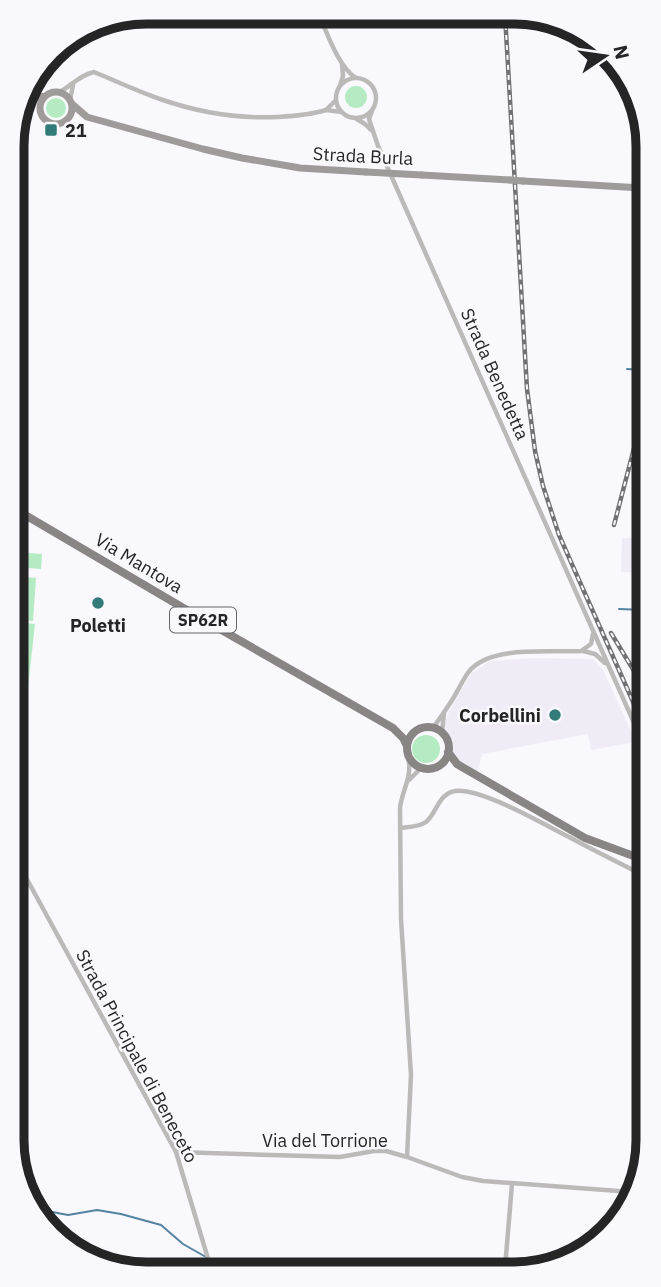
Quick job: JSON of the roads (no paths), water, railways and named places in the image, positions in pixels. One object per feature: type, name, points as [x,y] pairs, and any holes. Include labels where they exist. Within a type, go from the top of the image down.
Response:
[{"type":"main road","name":"Strada Burla","points":[[35,98],[60,92],[87,117]]},
{"type":"main road","points":[[40,108],[46,95]]},
{"type":"main road","points":[[68,118],[72,109],[71,102]]},
{"type":"main road","name":"Strada Burla","points":[[33,103],[50,123],[87,117],[203,149],[300,168],[637,188]]},
{"type":"main road","name":"Via Mantova","points":[[24,514],[393,728],[404,731],[433,728]]},
{"type":"main road","name":"Via Mantova","points":[[393,728],[407,746]]},
{"type":"main road","points":[[416,731],[411,735],[407,746],[408,757],[421,768],[432,769],[440,765],[448,752],[447,740],[433,728]]},
{"type":"main road","points":[[448,752],[457,764],[585,838],[636,857]]},
{"type":"main road","points":[[440,765],[462,767]]},
{"type":"street","name":"Strada Benedetta","points":[[323,24],[341,64],[349,74],[363,80],[372,88],[375,100],[369,119],[373,133],[636,728]]},
{"type":"street","name":"Strada Benedetta","points":[[336,100],[342,76],[341,64]]},
{"type":"street","name":"Strada Benedetta","points":[[73,84],[82,76],[94,72],[162,100],[228,115],[257,118],[293,116],[326,110],[342,112],[365,124],[373,133]]},
{"type":"street","points":[[340,86],[351,79],[357,79]]},
{"type":"street","points":[[60,92],[73,84]]},
{"type":"street","points":[[71,102],[73,84]]},
{"type":"street","points":[[326,110],[336,100],[342,112]]},
{"type":"street","points":[[355,118],[365,116],[373,108]]},
{"type":"street","name":"Strada Benedetta","points":[[592,626],[591,644],[595,654],[610,669]]},
{"type":"street","name":"Strada Benedetta","points":[[591,644],[598,646],[603,653]]},
{"type":"street","points":[[581,651],[591,644]]},
{"type":"street","points":[[433,728],[472,668],[482,661],[507,653],[589,651],[595,654]]},
{"type":"street","points":[[442,733],[444,712]]},
{"type":"street","points":[[407,1157],[411,1075],[401,919],[400,828],[401,797],[408,780],[408,757]]},
{"type":"street","points":[[408,780],[421,768]]},
{"type":"street","points":[[400,828],[425,823],[438,803],[449,793],[464,791],[520,812],[636,872]]},
{"type":"street","name":"Strada Principale di Beneceto","points":[[24,872],[176,1152],[209,1262]]},
{"type":"street","name":"Via del Torrione","points":[[176,1152],[340,1157],[386,1151],[462,1177],[512,1184],[625,1192]]},
{"type":"street","points":[[506,1262],[512,1184]]},
{"type":"waterway","points":[[627,369],[637,370]]},
{"type":"waterway","points":[[619,609],[637,610]]},
{"type":"waterway","points":[[47,1211],[68,1215],[97,1210],[161,1225],[183,1244],[206,1257]]},
{"type":"railway","points":[[506,24],[527,389],[535,451],[559,535],[636,709]]},
{"type":"railway","points":[[614,525],[637,438]]},
{"type":"railway","points":[[611,633],[636,675]]},
{"type":"place","name":"21","points":[[51,130]]},
{"type":"place","name":"Poletti","points":[[98,603]]},
{"type":"place","name":"Corbellini","points":[[555,715]]}]
